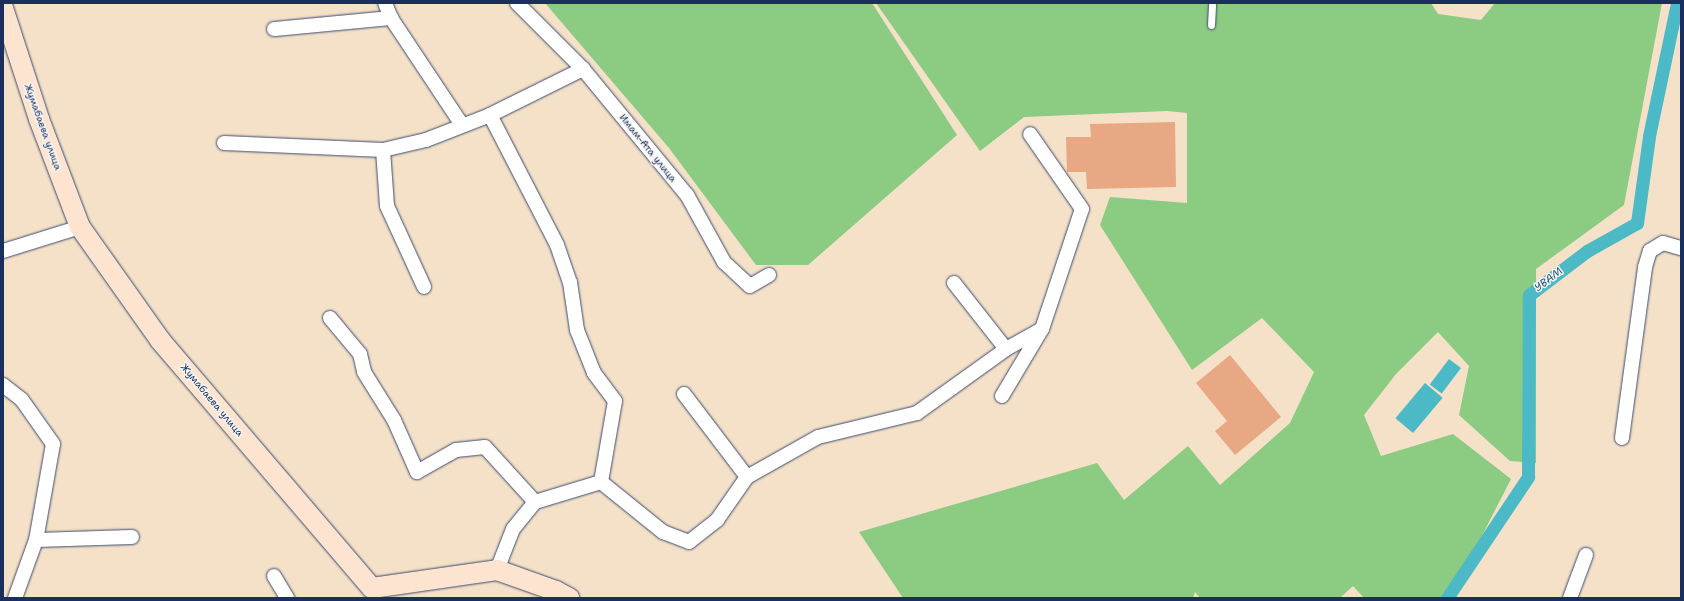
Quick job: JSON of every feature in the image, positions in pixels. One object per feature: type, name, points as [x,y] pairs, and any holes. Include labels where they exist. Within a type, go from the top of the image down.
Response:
[{"type":"street","points":[[385,3],[391,18],[462,125]]},
{"type":"street","name":"Имам-Ата улица","points":[[517,3],[583,69],[687,196],[724,262],[750,286],[770,275]]},
{"type":"street","name":"Жумабаева улица","points":[[3,8],[39,119],[80,227],[160,340],[369,593],[497,570],[556,591],[569,598]]},
{"type":"street","points":[[274,29],[391,18]]},
{"type":"street","points":[[224,142],[383,150],[426,140],[490,115],[583,69]]},
{"type":"street","points":[[490,115],[557,245],[570,282],[577,330],[594,373],[615,401],[600,482]]},
{"type":"street","points":[[1002,396],[1042,329],[1082,208],[1030,134]]},
{"type":"street","points":[[383,150],[387,206],[424,287]]},
{"type":"street","points":[[3,251],[80,227]]},
{"type":"street","points":[[1622,438],[1645,267],[1650,251],[1663,243],[1681,248]]},
{"type":"street","points":[[954,283],[1006,349]]},
{"type":"street","points":[[330,318],[360,354],[364,372],[394,420],[417,472],[456,450],[485,447],[535,502]]},
{"type":"street","points":[[600,482],[663,532],[689,542],[717,520],[747,477],[818,437],[917,413],[1006,349],[1042,329]]},
{"type":"street","points":[[3,384],[22,400],[53,444],[36,540],[15,598]]},
{"type":"street","points":[[684,394],[747,477]]},
{"type":"street","points":[[497,570],[513,529],[535,502],[600,482]]},
{"type":"street","points":[[36,540],[132,537]]},
{"type":"street","points":[[1570,598],[1586,555]]},
{"type":"street","points":[[274,576],[287,598]]},
{"type":"lane","points":[[1211,25],[1212,3]]},
{"type":"green space","points":[[545,3],[872,3],[957,135],[808,265],[756,265],[669,148]]},
{"type":"green space","points":[[876,3],[1431,3],[1438,14],[1481,20],[1495,3],[1662,3],[1624,205],[1536,269],[1536,463],[1510,461],[1459,415],[1469,366],[1438,332],[1396,374],[1364,415],[1381,456],[1453,434],[1511,479],[1450,598],[1364,598],[1353,586],[1340,598],[1200,598],[1195,592],[1193,598],[903,598],[859,532],[1097,463],[1124,500],[1188,446],[1220,485],[1290,423],[1314,372],[1262,318],[1192,370],[1100,225],[1110,197],[1187,203],[1187,113],[1167,111],[1024,117],[980,151]]},
{"type":"water","points":[[1449,359],[1461,368],[1442,394],[1430,385]]},
{"type":"water","points":[[1425,383],[1443,398],[1413,433],[1395,418]]},
{"type":"building","points":[[1175,122],[1176,187],[1087,189],[1086,172],[1067,172],[1066,137],[1091,137],[1090,124]]},
{"type":"building","points":[[1230,355],[1281,417],[1235,455],[1215,431],[1227,421],[1196,383]]},
{"type":"waterway","name":"УВАМ","points":[[1447,598],[1528,477],[1529,295],[1587,251],[1637,223],[1649,136],[1677,3]]}]
